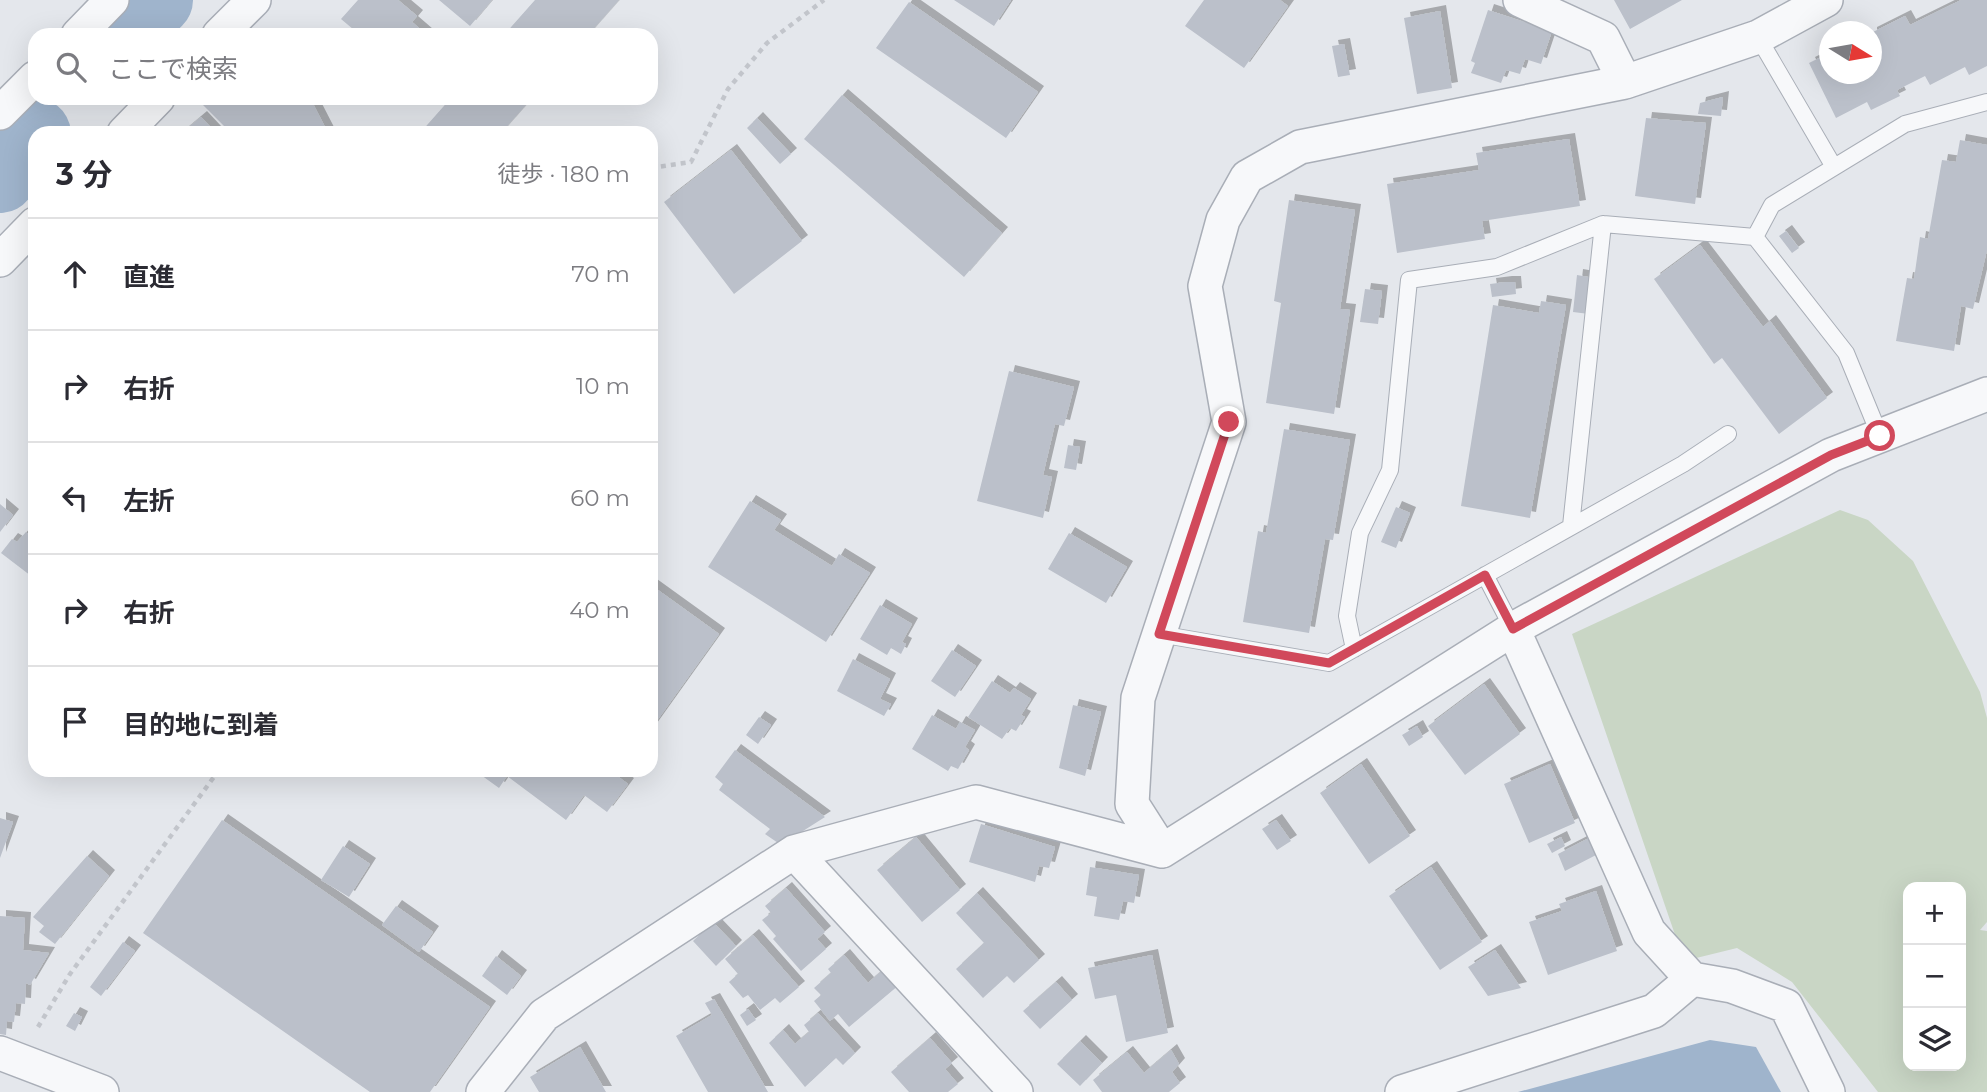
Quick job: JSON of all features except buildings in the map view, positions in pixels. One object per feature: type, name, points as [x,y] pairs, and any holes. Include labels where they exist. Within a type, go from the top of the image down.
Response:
[{"type":"street","points":[[85,28],[113,0]]},
{"type":"street","points":[[226,28],[254,0]]},
{"type":"street","points":[[1520,0],[1603,38],[1625,82]]},
{"type":"street","points":[[1162,851],[1132,804],[1138,698],[1229,422],[1205,286],[1223,220],[1247,177],[1300,147],[1625,82],[1758,37],[1826,0]]},
{"type":"street","points":[[0,113],[28,85]]},
{"type":"street","points":[[131,126],[151,105]]},
{"type":"street","points":[[0,260],[28,231]]},
{"type":"street","points":[[483,1092],[544,1015],[794,852],[976,802],[1162,851],[1513,629],[1831,455],[1987,394]]},
{"type":"street","points":[[1513,629],[1649,932],[1692,979],[1732,986],[1786,1006],[1828,1092]]},
{"type":"street","points":[[794,852],[1016,1092]]},
{"type":"street","points":[[1402,1092],[1654,1012],[1692,979]]},
{"type":"street","points":[[8,1056],[102,1092]]},
{"type":"lane","points":[[1758,37],[1834,167]]},
{"type":"lane","points":[[1755,237],[1772,205],[1905,124],[1987,102]]},
{"type":"lane","points":[[1354,649],[1347,616],[1360,533],[1390,470],[1409,280],[1497,267],[1603,224],[1755,237],[1846,353],[1880,436]]},
{"type":"lane","points":[[1571,526],[1603,224]]},
{"type":"lane","points":[[1159,634],[1329,663],[1682,464],[1728,434]]},
{"type":"lane","points":[[1485,575],[1513,629]]},
{"type":"path","points":[[658,167],[691,162],[728,89],[767,43],[824,0]]},
{"type":"path","points":[[8,1056],[214,777]]},
{"type":"green space","points":[[1840,510],[1868,520],[1913,561],[1980,692],[1987,718],[1987,922],[1980,930],[1987,931],[1987,1092],[1878,1092],[1792,982],[1737,948],[1684,961],[1572,634]]},
{"type":"water","points":[[1710,1040],[1756,1047],[1781,1092],[1518,1092]]},
{"type":"waterway","points":[[128,28],[157,0]]},
{"type":"waterway","points":[[0,177],[28,143]]},
{"type":"route","points":[[1229,422],[1159,634],[1329,663],[1485,575],[1513,629],[1831,455],[1880,436]]}]
